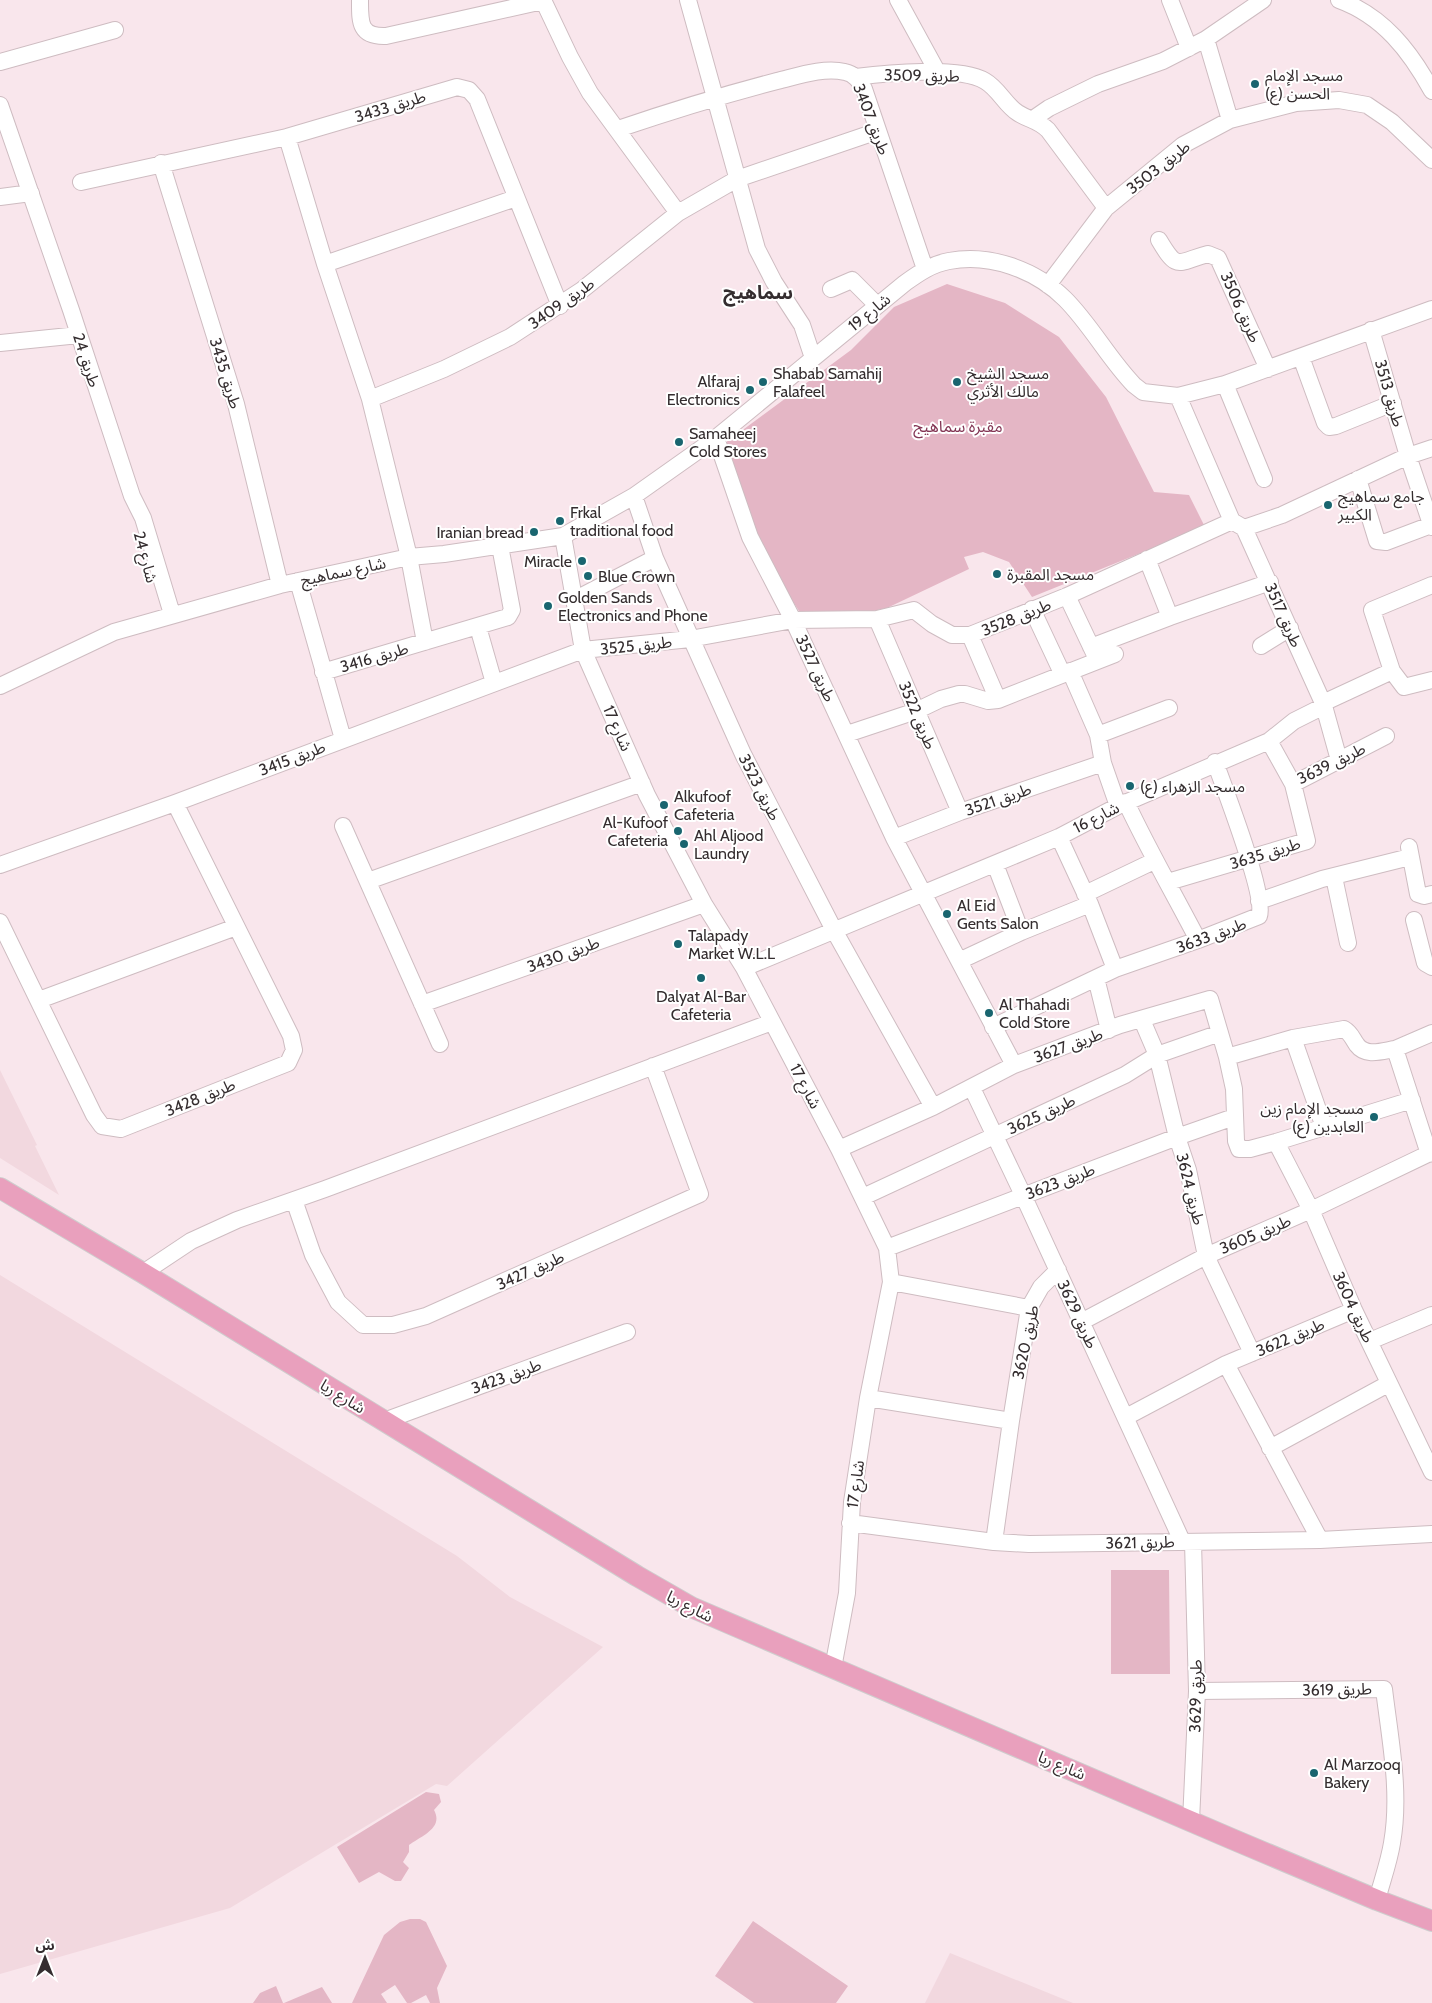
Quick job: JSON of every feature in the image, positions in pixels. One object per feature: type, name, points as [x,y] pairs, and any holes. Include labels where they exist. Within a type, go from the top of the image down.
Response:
[{"type":"main road","name":"شارع ريا","points":[[0,1188],[143,1273],[664,1593],[721,1622],[1377,1900],[1432,1920]]},
{"type":"street","points":[[360,4],[361,21],[365,31],[375,36],[386,36],[543,0],[578,72],[590,92],[678,213]]},
{"type":"street","points":[[688,0],[757,249],[765,268],[802,325],[813,358]]},
{"type":"street","points":[[898,0],[938,73]]},
{"type":"street","points":[[1170,0],[1189,48]]},
{"type":"street","points":[[1033,119],[1050,108],[1098,84],[1163,61],[1189,48],[1206,39],[1263,0]]},
{"type":"street","points":[[1339,0],[1352,5],[1378,21],[1400,42],[1418,66],[1432,91]]},
{"type":"street","points":[[0,62],[115,30]]},
{"type":"street","points":[[1206,39],[1230,120]]},
{"type":"street","name":"طريق 3407","points":[[618,129],[716,97],[803,75],[828,71],[845,72],[856,77],[864,89],[925,268]]},
{"type":"street","name":"طريق 3509","points":[[856,77],[884,73],[938,73],[973,76],[986,82],[1013,109],[1041,123],[1055,136],[1106,208]]},
{"type":"street","name":"طريق 3433","points":[[81,182],[287,136],[457,87],[469,90],[477,99],[560,306]]},
{"type":"street","name":"طريق 3503","points":[[1048,285],[1106,208],[1183,145],[1230,120],[1296,103],[1339,100],[1367,105],[1392,122],[1432,160]]},
{"type":"street","name":"طريق 24","points":[[0,106],[132,496]]},
{"type":"street","name":"طريق 3409","points":[[370,399],[478,354],[510,337],[582,290],[678,213],[737,179],[878,131]]},
{"type":"street","points":[[287,136],[325,264],[370,399],[409,557]]},
{"type":"street","name":"طريق 3435","points":[[161,163],[236,404],[280,585]]},
{"type":"street","points":[[0,197],[31,193]]},
{"type":"street","points":[[325,264],[516,198]]},
{"type":"street","name":"طريق 3506","points":[[1159,240],[1171,259],[1176,262],[1183,263],[1208,254],[1218,258],[1268,368]]},
{"type":"street","name":"شارع 19","points":[[563,536],[634,496],[716,438],[877,305],[925,268],[949,260],[974,259],[999,262],[1016,268],[1048,285],[1078,313],[1124,375],[1134,385],[1143,392],[1178,396]]},
{"type":"street","points":[[831,290],[852,280],[877,305]]},
{"type":"street","points":[[1178,396],[1225,384],[1432,309]]},
{"type":"street","name":"طريق 3513","points":[[1371,330],[1408,456],[1431,526]]},
{"type":"street","points":[[0,343],[79,335]]},
{"type":"street","points":[[1301,357],[1325,423],[1329,426],[1336,426],[1393,403]]},
{"type":"street","points":[[1225,384],[1264,479]]},
{"type":"street","name":"طريق 3517","points":[[1178,396],[1238,525],[1270,582],[1323,704],[1339,760]]},
{"type":"street","name":"طريق 3527","points":[[716,438],[750,537],[793,620],[894,838],[924,894]]},
{"type":"street","points":[[1408,456],[1432,448]]},
{"type":"street","name":"طريق 3528","points":[[793,620],[877,619],[914,610],[932,624],[952,635],[970,635],[1067,596],[1147,559],[1238,525],[1282,515],[1408,456]]},
{"type":"street","points":[[1358,479],[1377,541],[1386,542],[1431,526]]},
{"type":"street","name":"شارع 24","points":[[132,496],[133,506],[167,616]]},
{"type":"street","name":"طريق 3525","points":[[634,496],[655,558],[690,639]]},
{"type":"street","name":"شارع سماهيج","points":[[0,686],[114,632],[298,580],[409,557],[563,536]]},
{"type":"street","name":"شارع 17","points":[[563,536],[583,650],[647,795],[704,904],[744,968],[839,1148],[888,1248],[890,1282],[868,1398],[850,1523],[847,1593],[833,1668]]},
{"type":"street","name":"طريق 3416","points":[[323,672],[508,617],[512,610],[500,546]]},
{"type":"street","name":"طريق 3416","points":[[409,557],[425,642]]},
{"type":"street","points":[[574,600],[655,558]]},
{"type":"street","points":[[1147,559],[1170,617]]},
{"type":"street","name":"طريق 3416","points":[[298,580],[343,739]]},
{"type":"street","points":[[847,734],[916,711],[942,699],[959,694],[965,694],[988,702],[998,700],[1066,672],[1095,654],[1170,617],[1270,582]]},
{"type":"street","points":[[1432,585],[1372,610],[1392,671],[1404,687],[1432,680]]},
{"type":"street","points":[[1067,596],[1095,654]]},
{"type":"street","points":[[1032,609],[1098,735],[1103,763],[1122,804],[1168,882],[1198,940]]},
{"type":"street","name":"طريق 3522","points":[[877,619],[960,812]]},
{"type":"street","name":"طريق 3525","points":[[583,650],[690,639],[793,620]]},
{"type":"street","points":[[478,626],[494,683]]},
{"type":"street","points":[[1261,646],[1290,628]]},
{"type":"street","name":"شارع سماهيج","points":[[0,693],[117,637],[128,629]]},
{"type":"street","points":[[970,635],[998,700]]},
{"type":"street","name":"طريق 3523","points":[[690,639],[743,754],[835,932]]},
{"type":"street","name":"طريق 3415","points":[[0,865],[175,803],[583,650]]},
{"type":"street","points":[[1095,654],[1115,654]]},
{"type":"street","name":"شارع 16","points":[[744,968],[835,932],[995,864],[1058,836],[1122,804],[1216,762],[1269,741],[1294,722],[1323,704],[1392,671]]},
{"type":"street","points":[[1098,735],[1168,708]]},
{"type":"street","name":"طريق 3639","points":[[1269,741],[1293,784],[1386,736]]},
{"type":"street","name":"طريق 3633","points":[[993,1027],[1115,969],[1259,916],[1259,902],[1249,857],[1216,762]]},
{"type":"street","name":"طريق 3521","points":[[894,838],[960,812],[1103,763]]},
{"type":"street","points":[[368,881],[642,782]]},
{"type":"street","name":"طريق 3635","points":[[1168,882],[1307,841],[1293,784]]},
{"type":"street","name":"طريق 3428","points":[[0,922],[94,1114],[102,1126],[121,1129],[288,1063],[294,1050],[291,1036],[175,803]]},
{"type":"street","points":[[343,826],[440,1044]]},
{"type":"street","points":[[1058,836],[1088,899],[1115,969]]},
{"type":"street","points":[[1259,902],[1322,879],[1334,877],[1410,852],[1418,894],[1424,896],[1432,894]]},
{"type":"street","points":[[959,961],[1088,899],[1154,861]]},
{"type":"street","points":[[995,864],[1021,932]]},
{"type":"street","points":[[1334,877],[1348,943]]},
{"type":"street","points":[[924,894],[1014,1065]]},
{"type":"street","name":"طريق 3430","points":[[422,1004],[704,904]]},
{"type":"street","points":[[1414,920],[1425,963],[1432,967]]},
{"type":"street","points":[[39,1000],[236,927]]},
{"type":"street","points":[[835,932],[933,1107]]},
{"type":"street","points":[[1096,978],[1109,1030]]},
{"type":"street","name":"طريق 3627","points":[[839,1148],[933,1107],[1014,1065],[1073,1042],[1210,999],[1220,1034]]},
{"type":"street","name":"طريق 3624","points":[[1142,1020],[1157,1055],[1177,1136],[1188,1170],[1206,1256],[1252,1353]]},
{"type":"street","points":[[143,1273],[191,1241],[237,1220],[772,1022]]},
{"type":"street","points":[[1227,1057],[1293,1038],[1344,1029],[1350,1033],[1358,1047],[1373,1053],[1395,1048],[1432,1033]]},
{"type":"street","points":[[1220,1034],[1234,1089],[1234,1117],[1236,1141],[1239,1149],[1250,1149],[1276,1142],[1412,1100]]},
{"type":"street","name":"طريق 3625","points":[[863,1197],[1125,1075],[1157,1055],[1220,1034]]},
{"type":"street","points":[[1293,1038],[1324,1127]]},
{"type":"street","points":[[1395,1048],[1430,1153]]},
{"type":"street","name":"طريق 3427","points":[[294,1200],[313,1255],[338,1302],[363,1325],[393,1325],[426,1316],[700,1194],[653,1066]]},
{"type":"street","name":"طريق 3629","points":[[972,1088],[1126,1417],[1188,1541],[1197,1691],[1191,1821]]},
{"type":"street","name":"طريق 3623","points":[[888,1248],[1177,1136],[1234,1117]]},
{"type":"street","name":"طريق 3604","points":[[1276,1142],[1311,1210],[1388,1384],[1432,1472]]},
{"type":"street","name":"طريق 3605","points":[[1081,1322],[1206,1256],[1311,1210],[1430,1153]]},
{"type":"street","name":"طريق 3620","points":[[994,1542],[1010,1421],[1029,1308],[1041,1287],[1058,1270]]},
{"type":"street","points":[[890,1282],[1029,1308]]},
{"type":"street","name":"طريق 3622","points":[[1126,1417],[1226,1364],[1354,1310]]},
{"type":"street","points":[[1370,1341],[1432,1314]]},
{"type":"street","name":"طريق 3423","points":[[384,1421],[627,1332]]},
{"type":"street","points":[[1226,1364],[1320,1540]]},
{"type":"street","points":[[1270,1448],[1388,1384]]},
{"type":"street","points":[[868,1398],[1010,1421]]},
{"type":"street","name":"طريق 3621","points":[[850,1523],[994,1542],[1320,1540],[1432,1534]]},
{"type":"street","name":"طريق 3619","points":[[1197,1691],[1384,1689],[1395,1777],[1395,1800],[1392,1844],[1377,1900]]},
{"type":"shaded area","points":[[0,1070],[37,1145],[35,1146],[59,1195],[0,1158]]},
{"type":"shaded area","points":[[0,1275],[457,1556],[510,1597],[603,1647],[447,1786],[436,1784],[230,1908],[0,1974]]},
{"type":"shaded area","points":[[950,1953],[1073,2003],[925,2003]]},
{"type":"green space","name":"مقبرة سماهيج","points":[[947,284],[1005,303],[1059,337],[1106,397],[1154,492],[1189,495],[1205,527],[1032,597],[1009,562],[983,552],[964,557],[969,569],[887,608],[808,625],[772,569],[721,446],[851,350],[894,307]]},
{"type":"green space","points":[[1111,1570],[1169,1570],[1170,1674],[1111,1674]]},
{"type":"green space","points":[[426,1792],[439,1794],[441,1802],[434,1810],[436,1822],[430,1831],[409,1845],[409,1852],[403,1862],[409,1868],[401,1881],[395,1881],[379,1872],[359,1883],[337,1847]]},
{"type":"green space","points":[[420,1919],[426,1922],[447,1966],[437,1988],[440,2003],[430,2003],[426,1995],[411,2003],[407,2003],[395,1985],[381,1994],[387,2003],[352,2003],[384,1935],[400,1922]]},
{"type":"green space","points":[[753,1921],[848,1986],[836,2003],[754,2003],[715,1976]]},
{"type":"green space","points":[[276,1986],[283,2003],[253,2003],[260,1993]]},
{"type":"green space","points":[[322,1987],[332,2003],[284,2003]]},
{"type":"place","name":"مسجد الإمام الحسن (ع)","points":[[1255,84]]},
{"type":"place","name":"Shabab Samahij Falafeel","points":[[763,382]]},
{"type":"place","name":"مسجد الشيخ مالك الأثري","points":[[957,382]]},
{"type":"place","name":"Alfaraj Electronics","points":[[750,390]]},
{"type":"place","name":"Samaheej Cold Stores","points":[[679,442]]},
{"type":"place","name":"جامع سماهيج الكبير","points":[[1328,505]]},
{"type":"place","name":"Frkal traditional food","points":[[560,521]]},
{"type":"place","name":"Iranian bread","points":[[534,532]]},
{"type":"place","name":"Miracle","points":[[582,561]]},
{"type":"place","name":"مسجد المقبرة","points":[[997,574]]},
{"type":"place","name":"Blue Crown","points":[[588,576]]},
{"type":"place","name":"Golden Sands Electronics and Phone","points":[[548,606]]},
{"type":"place","name":"مسجد الزهراء (ع)","points":[[1130,786]]},
{"type":"place","name":"Alkufoof Cafeteria","points":[[664,805]]},
{"type":"place","name":"Al-Kufoof Cafeteria","points":[[678,831]]},
{"type":"place","name":"Ahl Aljood Laundry","points":[[684,844]]},
{"type":"place","name":"Al Eid Gents Salon","points":[[947,914]]},
{"type":"place","name":"Talapady Market W.L.L","points":[[678,944]]},
{"type":"place","name":"Dalyat Al-Bar Cafeteria","points":[[701,978]]},
{"type":"place","name":"Al Thahadi Cold Store","points":[[989,1013]]},
{"type":"place","name":"مسجد الإمام زين العابدين (ع)","points":[[1374,1117]]},
{"type":"place","name":"Al Marzooq Bakery","points":[[1314,1773]]},
{"type":"district","name":"سماهيج","points":[[758,292]]}]
